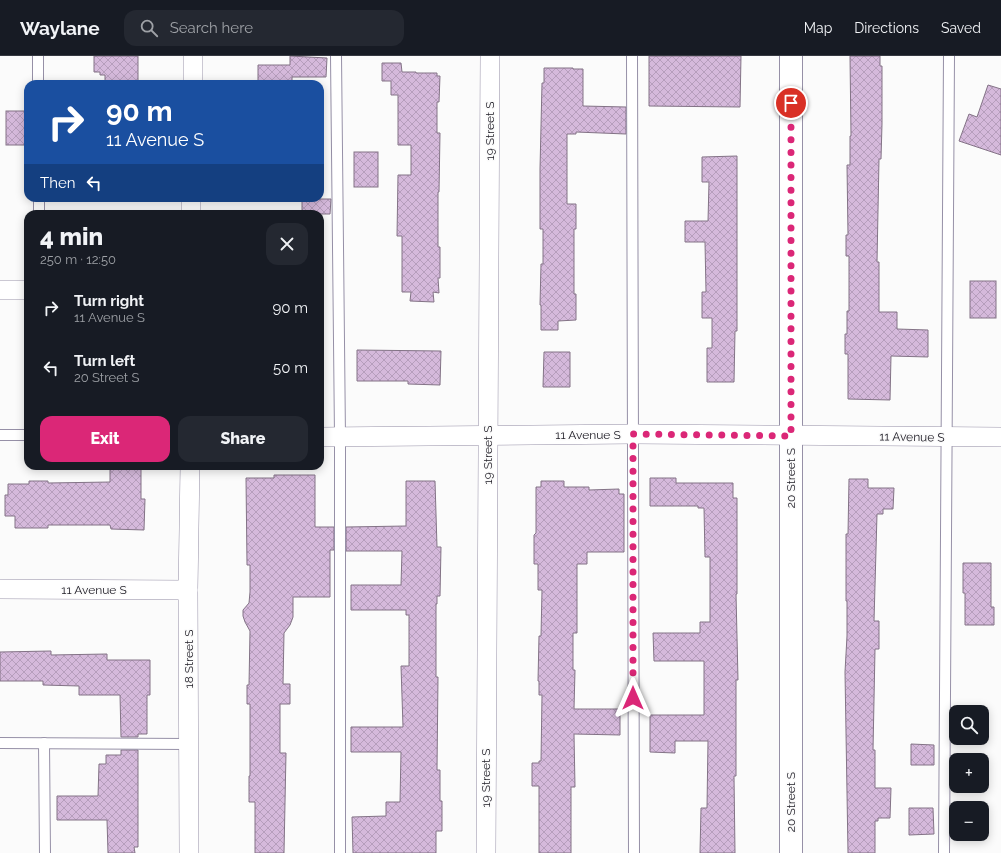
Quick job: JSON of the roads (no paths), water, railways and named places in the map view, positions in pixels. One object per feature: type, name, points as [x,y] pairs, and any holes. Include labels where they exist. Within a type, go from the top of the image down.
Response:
[{"type":"street","points":[[193,56],[193,80]]},
{"type":"street","name":"19 Street S","points":[[486,853],[490,56]]},
{"type":"street","name":"20 Street S","points":[[791,56],[791,853]]},
{"type":"street","points":[[0,290],[24,290]]},
{"type":"street","name":"11 Avenue S","points":[[324,437],[633,434],[947,437],[1001,436]]},
{"type":"street","name":"18 Street S","points":[[189,853],[188,590],[190,470]]},
{"type":"street","name":"11 Avenue S","points":[[0,589],[188,590]]},
{"type":"lane","points":[[38,56],[38,80]]},
{"type":"lane","points":[[336,56],[340,437],[340,853]]},
{"type":"lane","points":[[632,56],[634,853]]},
{"type":"lane","points":[[944,853],[950,56]]},
{"type":"lane","points":[[0,435],[24,435]]},
{"type":"lane","points":[[0,743],[189,744]]},
{"type":"lane","points":[[44,743],[45,853]]}]
